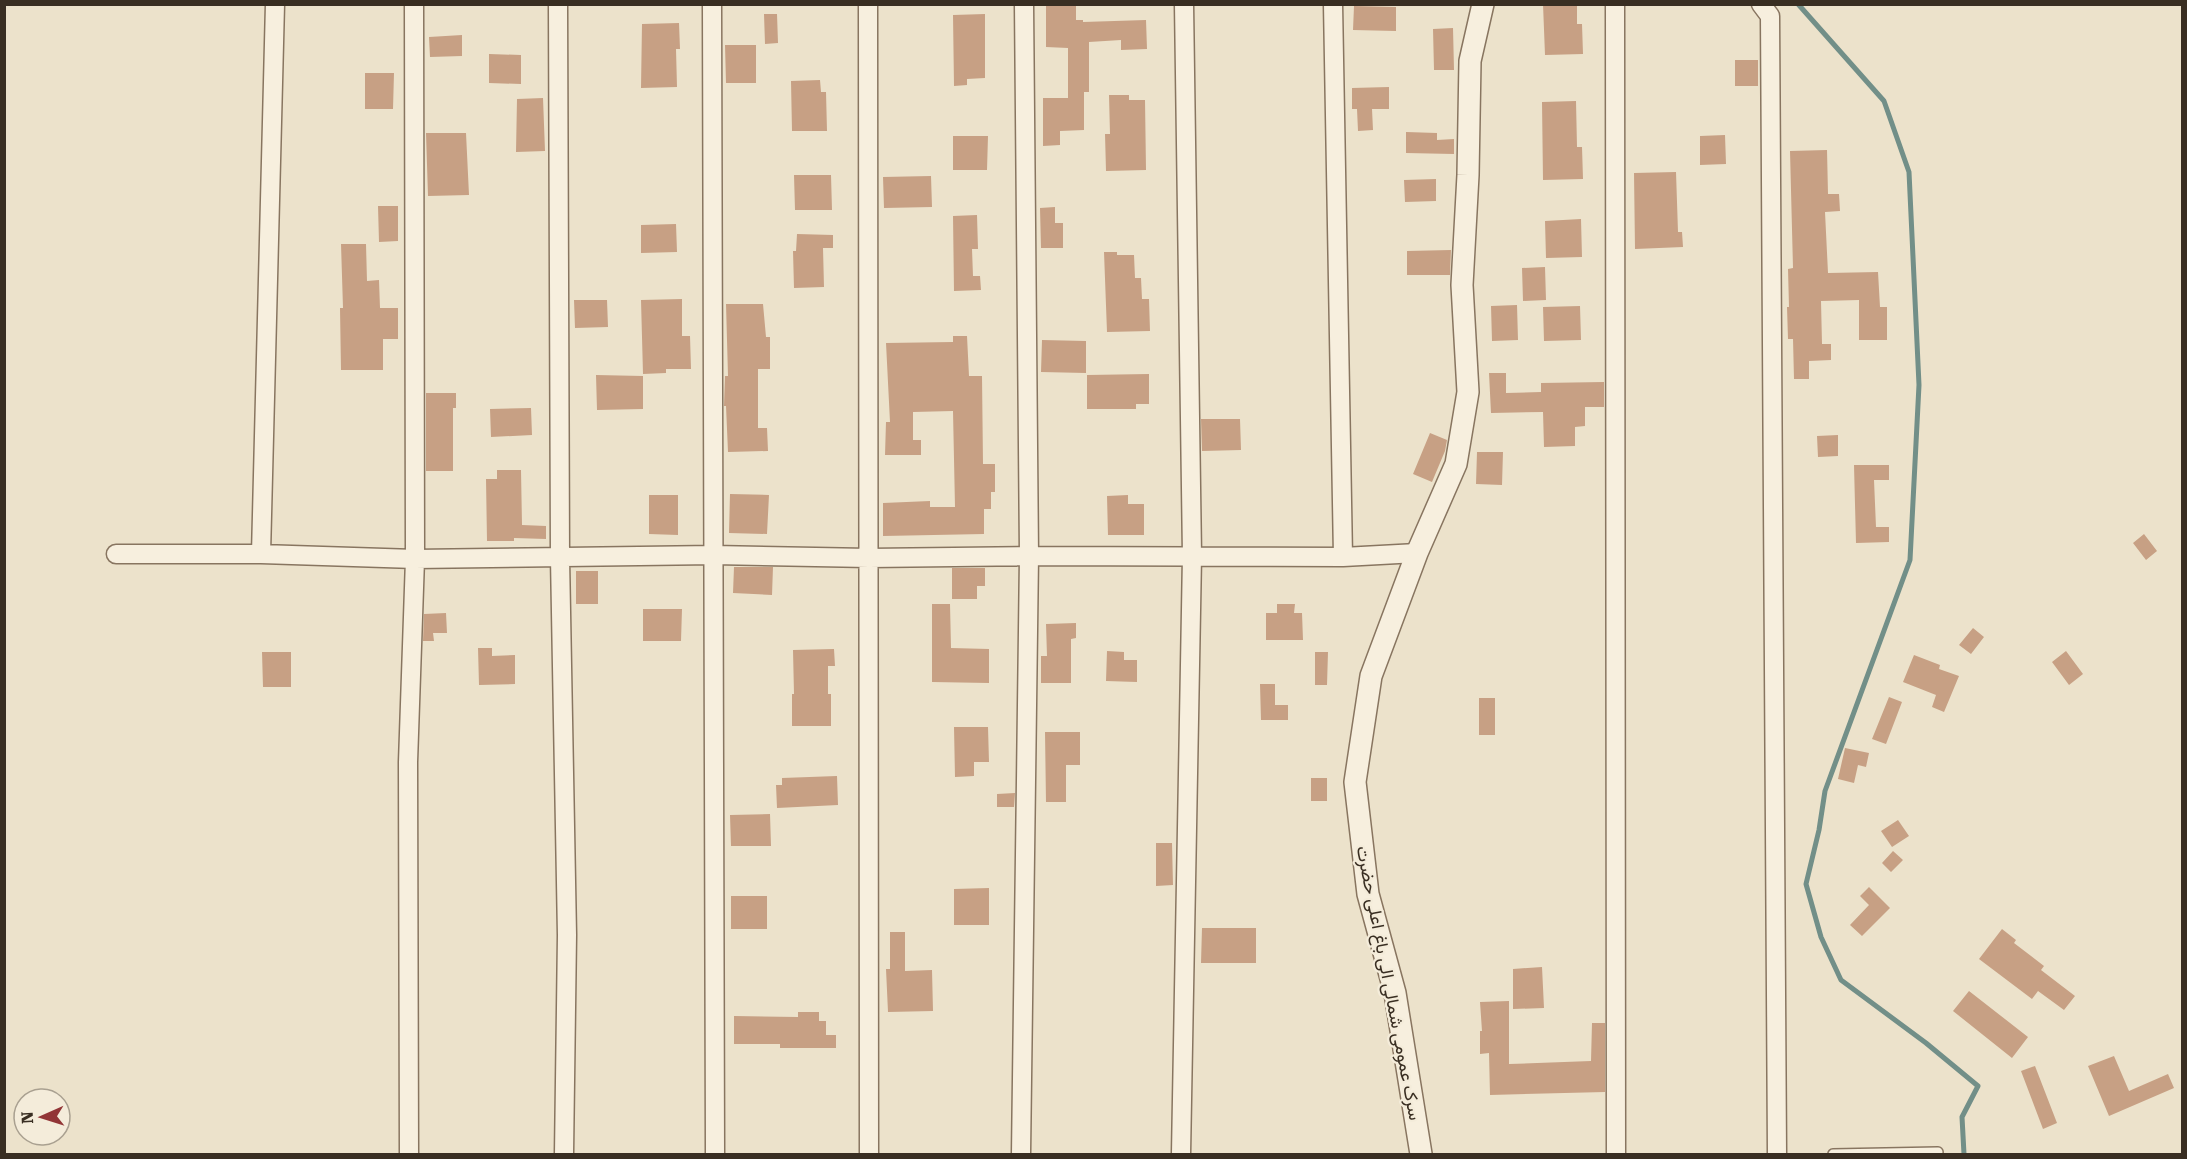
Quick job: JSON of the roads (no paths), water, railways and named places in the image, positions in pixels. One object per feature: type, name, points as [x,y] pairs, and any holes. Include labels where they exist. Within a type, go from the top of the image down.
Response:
[{"type":"street","points":[[261,554],[276,4]]},
{"type":"street","points":[[409,1155],[408,762],[415,560],[414,4]]},
{"type":"street","points":[[558,4],[560,558],[567,935],[564,1155]]},
{"type":"street","points":[[712,4],[715,1155]]},
{"type":"street","points":[[868,4],[869,1155]]},
{"type":"street","points":[[1021,1155],[1029,556],[1024,4]]},
{"type":"street","points":[[1181,1155],[1192,556],[1184,4]]},
{"type":"street","points":[[1333,4],[1343,557]]},
{"type":"street","name":"سرک عمومی شمالی الی باغ اعلی حضرت","points":[[1421,1155],[1395,993],[1368,894],[1355,782],[1371,676],[1416,553],[1456,464],[1468,392],[1462,285],[1468,175],[1470,61],[1483,4]]},
{"type":"street","points":[[1615,4],[1616,1155]]},
{"type":"street","points":[[1761,4],[1770,16],[1777,1155]]},
{"type":"street","points":[[116,554],[261,554],[415,560],[714,555],[868,558],[1343,557],[1416,553]]},
{"type":"lane","points":[[1833,1155],[1938,1152]]},
{"type":"waterway","points":[[1798,4],[1884,101],[1909,172],[1919,385],[1910,560],[1825,791],[1819,830],[1806,884],[1821,937],[1841,980],[1926,1043],[1978,1086],[1962,1117],[1964,1154]]}]
